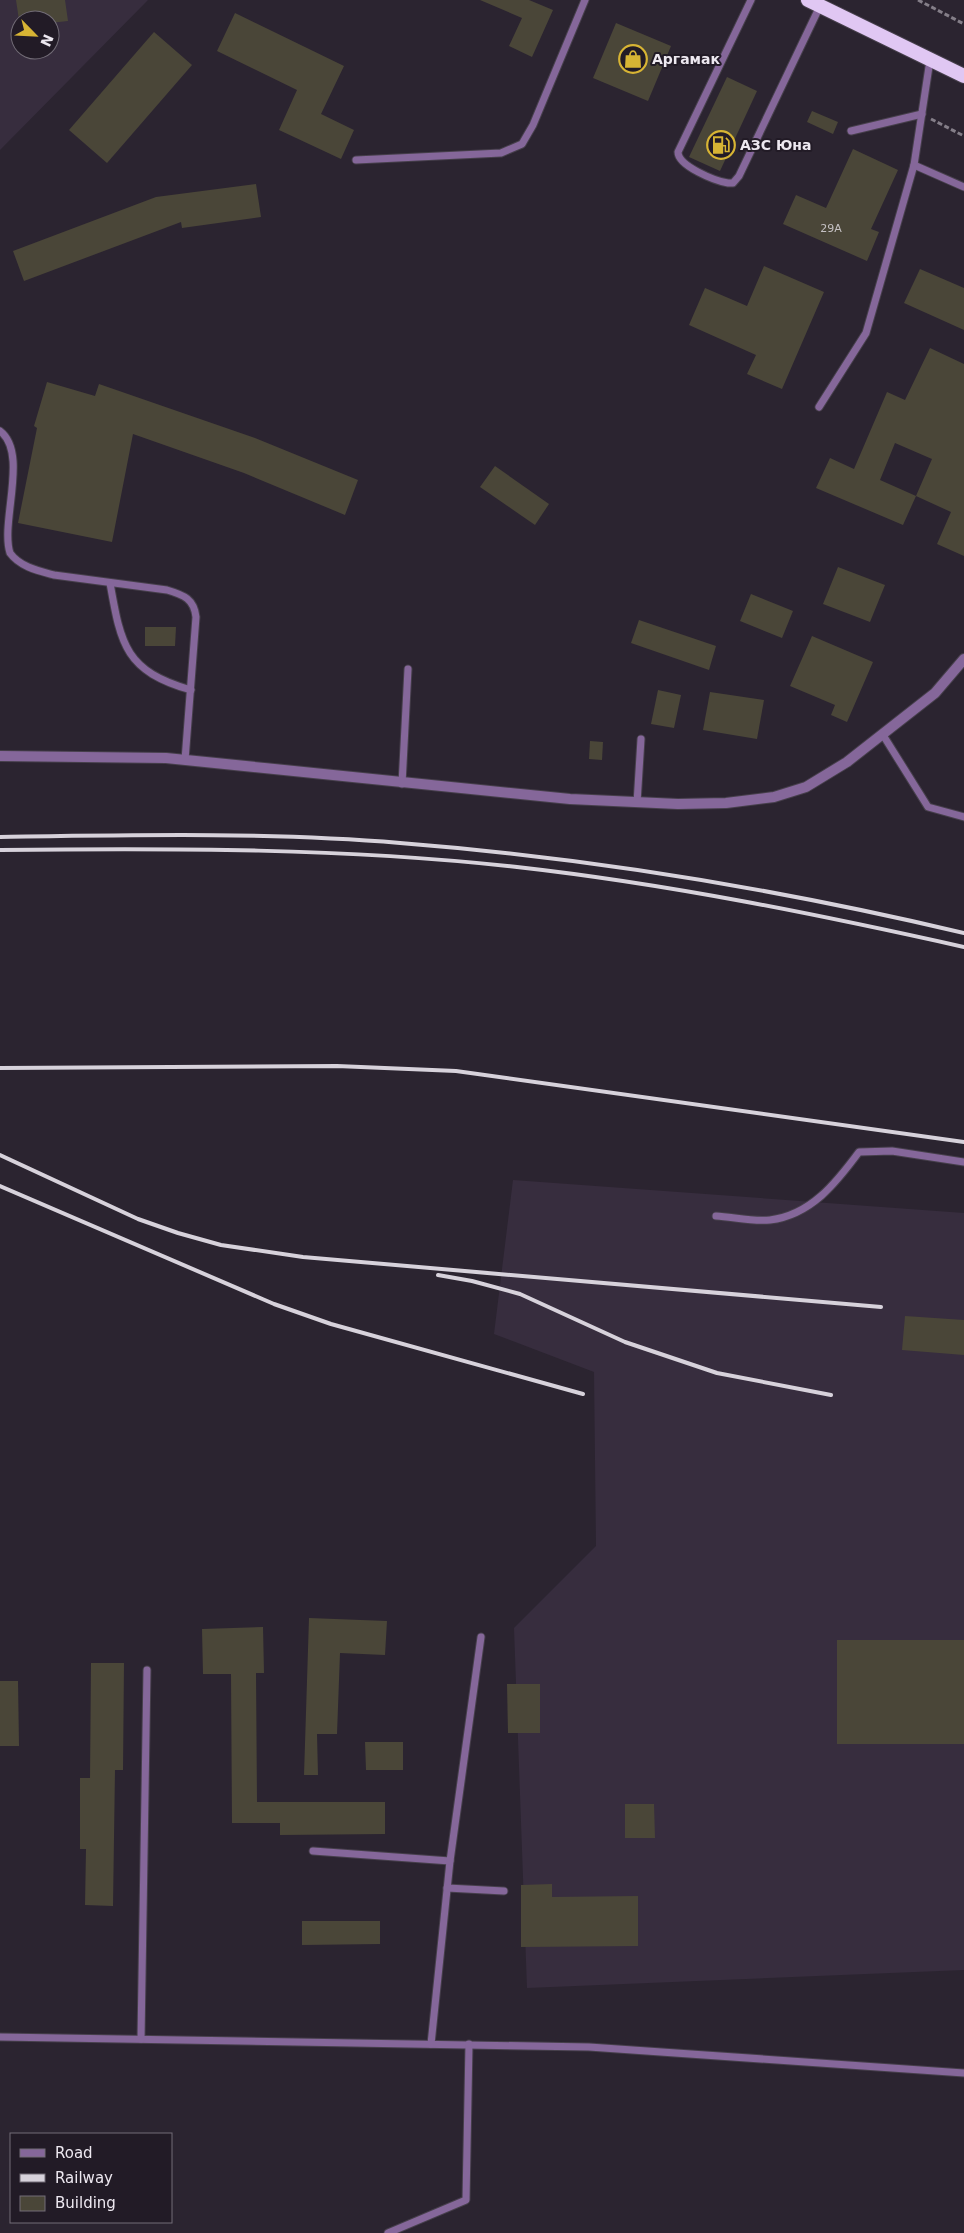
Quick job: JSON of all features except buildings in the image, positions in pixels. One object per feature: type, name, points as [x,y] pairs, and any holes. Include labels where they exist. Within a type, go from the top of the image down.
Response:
[{"type":"highway","points":[[814,3],[964,76]]},
{"type":"street","points":[[0,756],[185,760],[402,784],[570,799],[637,803],[726,803],[774,797],[806,786],[847,762],[883,736],[935,693],[964,659]]},
{"type":"lane","points":[[356,160],[501,153],[522,144],[533,125],[586,0]]},
{"type":"lane","points":[[751,0],[678,152],[678,156],[683,164],[728,183],[732,183],[739,176],[814,3]]},
{"type":"lane","points":[[819,407],[866,333],[914,165],[930,60]]},
{"type":"lane","points":[[851,131],[922,114]]},
{"type":"lane","points":[[914,165],[964,187]]},
{"type":"lane","points":[[0,431],[8,440],[11,453],[4,510],[4,536],[9,553],[21,563],[37,571],[167,590],[188,598],[195,610],[185,760]]},
{"type":"lane","points":[[110,583],[118,631],[128,650],[141,666],[153,676],[191,690]]},
{"type":"lane","points":[[402,784],[408,669]]},
{"type":"lane","points":[[883,736],[928,807],[964,817]]},
{"type":"lane","points":[[637,803],[641,739]]},
{"type":"lane","points":[[716,1216],[770,1220],[807,1208],[839,1179],[859,1152],[892,1151],[964,1162]]},
{"type":"lane","points":[[431,2044],[450,1861],[481,1637]]},
{"type":"lane","points":[[141,2039],[147,1670]]},
{"type":"lane","points":[[313,1851],[450,1861]]},
{"type":"lane","points":[[448,1888],[504,1891]]},
{"type":"lane","points":[[0,2037],[589,2046],[964,2073]]},
{"type":"lane","points":[[388,2233],[466,2200],[469,2044]]},
{"type":"path","points":[[918,0],[964,24]]},
{"type":"path","points":[[922,114],[964,136]]},
{"type":"shaded area","points":[[0,0],[148,0],[0,150]]},
{"type":"shaded area","points":[[513,1180],[964,1213],[964,1970],[527,1988],[514,1628],[596,1546],[594,1372],[494,1334]]},
{"type":"railway","points":[[0,837],[150,835],[301,837],[471,849],[613,866],[684,877],[824,902],[964,933]]},
{"type":"railway","points":[[0,850],[194,849],[323,853],[388,856],[517,867],[630,882],[742,901],[964,947]]},
{"type":"railway","points":[[0,1068],[337,1066],[456,1071],[964,1142]]},
{"type":"railway","points":[[0,1155],[138,1219],[221,1245],[303,1257],[881,1307]]},
{"type":"railway","points":[[0,1186],[274,1304],[331,1324],[583,1394]]},
{"type":"railway","points":[[438,1275],[472,1281],[520,1294],[625,1342],[717,1373],[831,1395]]},
{"type":"place","name":"Аргамак","points":[[633,59]]},
{"type":"place","name":"АЗС Юна","points":[[721,145]]}]
